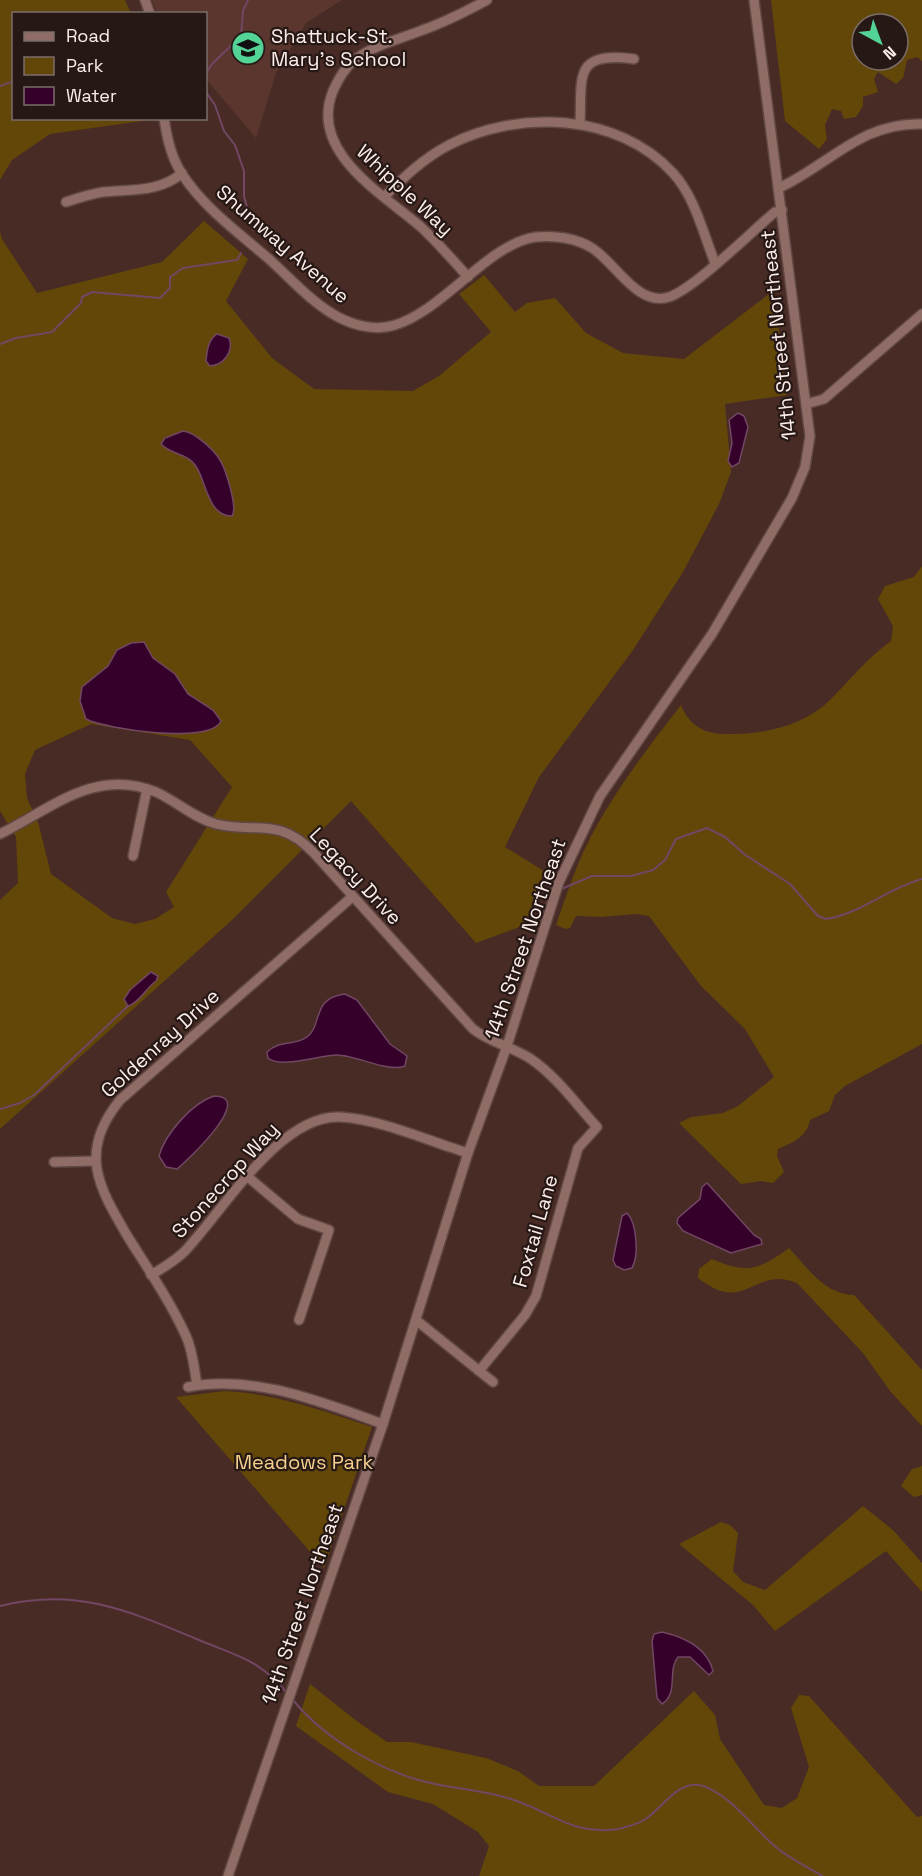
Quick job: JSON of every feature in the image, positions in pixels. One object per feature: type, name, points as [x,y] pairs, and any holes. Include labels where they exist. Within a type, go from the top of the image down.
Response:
[{"type":"street","name":"Whipple Way","points":[[468,277],[438,244],[350,166],[335,145],[331,134],[330,99],[348,66],[370,51],[433,26],[487,0]]},
{"type":"street","name":"14th Street Northeast","points":[[228,1876],[383,1424],[468,1153],[507,1046],[559,882],[588,817],[712,634],[792,498],[805,467],[808,450],[806,404],[754,0]]},
{"type":"street","points":[[580,124],[582,78],[586,65],[606,57],[634,59]]},
{"type":"street","name":"Shumway Avenue","points":[[164,120],[171,155],[207,204],[314,300],[351,323],[374,327],[398,324],[425,310],[519,241],[548,236],[572,240],[592,248],[636,289],[654,297],[666,298],[686,289],[775,212],[782,210]]},
{"type":"street","points":[[385,196],[430,156],[470,136],[520,124],[580,124],[624,136],[658,159],[674,174],[687,191],[715,263]]},
{"type":"street","points":[[779,188],[856,140],[883,128],[921,124]]},
{"type":"street","points":[[66,202],[102,192],[143,191],[176,178],[182,173]]},
{"type":"street","points":[[806,404],[824,399],[922,314]]},
{"type":"street","name":"Legacy Drive","points":[[0,834],[83,789],[120,784],[147,789],[207,822],[278,829],[290,833],[313,852],[473,1029],[488,1040],[507,1046],[544,1069],[597,1127]]},
{"type":"street","points":[[133,856],[147,789]]},
{"type":"street","name":"Goldenray Drive","points":[[352,897],[120,1100],[100,1130],[95,1161],[101,1189],[186,1337],[192,1386],[250,1384],[383,1424]]},
{"type":"street","name":"Stonecrop Way","points":[[151,1275],[184,1251],[275,1146],[296,1129],[332,1117],[359,1119],[468,1153]]},
{"type":"street","name":"Foxtail Lane","points":[[479,1371],[525,1315],[536,1296],[578,1148],[597,1127]]},
{"type":"street","points":[[54,1162],[95,1161]]},
{"type":"street","points":[[248,1177],[298,1219],[329,1230],[299,1320]]},
{"type":"street","points":[[416,1320],[493,1382]]},
{"type":"shaded area","name":"Shattuck-St. Mary’s School","points":[[152,0],[342,0],[306,23],[276,73],[256,138],[207,80],[207,12],[157,12]]},
{"type":"green space","points":[[0,0],[125,0],[131,12],[12,12],[12,120],[149,120],[50,134],[12,160],[0,180]]},
{"type":"green space","points":[[771,0],[922,0],[922,61],[917,57],[910,59],[910,12],[850,12],[850,72],[878,72],[874,79],[878,92],[863,97],[863,106],[856,117],[844,119],[841,111],[832,109],[825,125],[827,139],[819,149],[785,121]]},
{"type":"green space","points":[[878,72],[904,72],[903,78],[896,84]]},
{"type":"green space","points":[[204,221],[248,259],[226,301],[272,358],[314,389],[413,391],[439,376],[491,332],[459,294],[484,275],[515,312],[527,303],[555,298],[586,333],[623,353],[684,359],[774,290],[787,395],[725,404],[731,472],[719,504],[683,572],[633,650],[539,777],[505,847],[544,871],[525,925],[476,943],[351,801],[232,920],[0,1129],[0,900],[18,883],[16,837],[0,811],[0,232],[2,239],[37,293],[162,262]],"holes":[[[91,724],[190,740],[232,787],[166,892],[174,907],[155,919],[135,924],[112,918],[51,874],[38,822],[27,798],[25,774],[35,750]]]},
{"type":"green space","points":[[922,566],[922,1044],[845,1086],[835,1095],[829,1111],[810,1120],[802,1135],[778,1149],[777,1156],[784,1172],[773,1183],[761,1181],[741,1184],[679,1123],[691,1117],[723,1113],[738,1106],[774,1077],[745,1029],[701,986],[649,916],[636,914],[602,917],[576,916],[570,928],[565,929],[556,925],[578,864],[599,822],[638,762],[681,705],[689,719],[699,728],[720,734],[755,733],[783,727],[809,716],[831,699],[891,641],[893,626],[878,599],[885,586],[914,577]]},
{"type":"green space","points":[[789,1248],[810,1272],[826,1285],[843,1294],[854,1295],[922,1370],[922,1426],[890,1391],[863,1353],[797,1283],[782,1279],[770,1280],[739,1292],[728,1292],[714,1288],[698,1278],[699,1269],[712,1259],[735,1267],[752,1267],[769,1261]]},
{"type":"green space","name":"Meadows Park","points":[[224,1391],[280,1399],[372,1427],[324,1568],[176,1397]]},
{"type":"green space","points":[[922,1466],[922,1495],[914,1497],[901,1486],[912,1469]]},
{"type":"green space","points":[[863,1506],[894,1531],[922,1563],[922,1592],[886,1551],[775,1631],[753,1605],[679,1544],[721,1522],[730,1525],[738,1533],[733,1571],[743,1582],[765,1590]]},
{"type":"green space","points":[[310,1684],[387,1742],[411,1742],[486,1758],[518,1771],[539,1786],[594,1786],[694,1691],[715,1715],[720,1739],[764,1805],[782,1808],[797,1798],[809,1767],[791,1708],[799,1695],[809,1696],[917,1817],[922,1816],[922,1876],[479,1876],[489,1846],[478,1832],[433,1804],[388,1792],[296,1726]]},
{"type":"water","points":[[217,334],[229,338],[230,348],[227,356],[220,363],[210,366],[206,361],[208,350],[212,339]]},
{"type":"water","points":[[738,413],[744,416],[748,427],[739,463],[732,467],[728,461],[732,443],[729,420]]},
{"type":"water","points":[[183,431],[204,442],[220,460],[234,505],[232,516],[224,515],[213,505],[194,463],[161,444],[165,438]]},
{"type":"water","points":[[144,642],[153,658],[175,674],[188,694],[213,710],[221,721],[213,728],[179,734],[114,727],[86,719],[80,701],[82,687],[108,666],[117,650],[131,643]]},
{"type":"water","points":[[151,972],[158,976],[156,981],[136,1002],[128,1006],[124,999],[130,990]]},
{"type":"water","points":[[345,994],[357,1000],[390,1044],[407,1056],[405,1066],[398,1068],[381,1066],[337,1055],[291,1062],[274,1061],[268,1058],[267,1052],[272,1048],[307,1037],[315,1026],[322,1006],[334,997]]},
{"type":"water","points":[[214,1096],[225,1099],[227,1106],[224,1117],[205,1142],[177,1169],[166,1167],[159,1156],[173,1129],[197,1105]]},
{"type":"water","points":[[707,1183],[754,1235],[761,1239],[762,1244],[731,1253],[683,1231],[677,1223],[678,1218],[700,1199],[702,1187]]},
{"type":"water","points":[[627,1213],[635,1232],[636,1256],[632,1268],[624,1270],[616,1266],[613,1260],[622,1216]]},
{"type":"water","points":[[662,1632],[694,1644],[706,1655],[713,1671],[709,1675],[690,1657],[678,1657],[673,1668],[670,1694],[662,1704],[657,1698],[652,1641],[654,1634]]},
{"type":"waterway","points":[[207,72],[211,65],[241,36],[243,11],[248,0]]},
{"type":"waterway","points":[[0,86],[12,82]]},
{"type":"waterway","points":[[207,93],[215,105],[224,131],[235,145],[244,171],[244,196],[253,230]]},
{"type":"waterway","points":[[0,344],[16,338],[52,332],[81,303],[82,297],[92,292],[160,298],[170,288],[170,277],[183,268],[237,260],[241,253]]},
{"type":"waterway","points":[[559,890],[592,876],[631,876],[653,870],[665,860],[676,839],[707,828],[725,837],[744,854],[790,884],[818,916],[826,919],[851,912],[897,888],[922,879]]},
{"type":"waterway","points":[[0,1109],[20,1103],[34,1095],[128,1006]]},
{"type":"waterway","points":[[0,1606],[54,1599],[78,1601],[126,1611],[247,1660],[267,1673],[287,1693]]},
{"type":"waterway","points":[[293,1700],[320,1727],[336,1739],[353,1751],[389,1769],[426,1782],[511,1799],[574,1826],[587,1829],[618,1829],[638,1823],[650,1816],[676,1792],[691,1785],[699,1785],[710,1789],[731,1803],[781,1851],[823,1876]]},
{"type":"place","name":"Shattuck-St. Mary’s School","points":[[248,48]]}]
